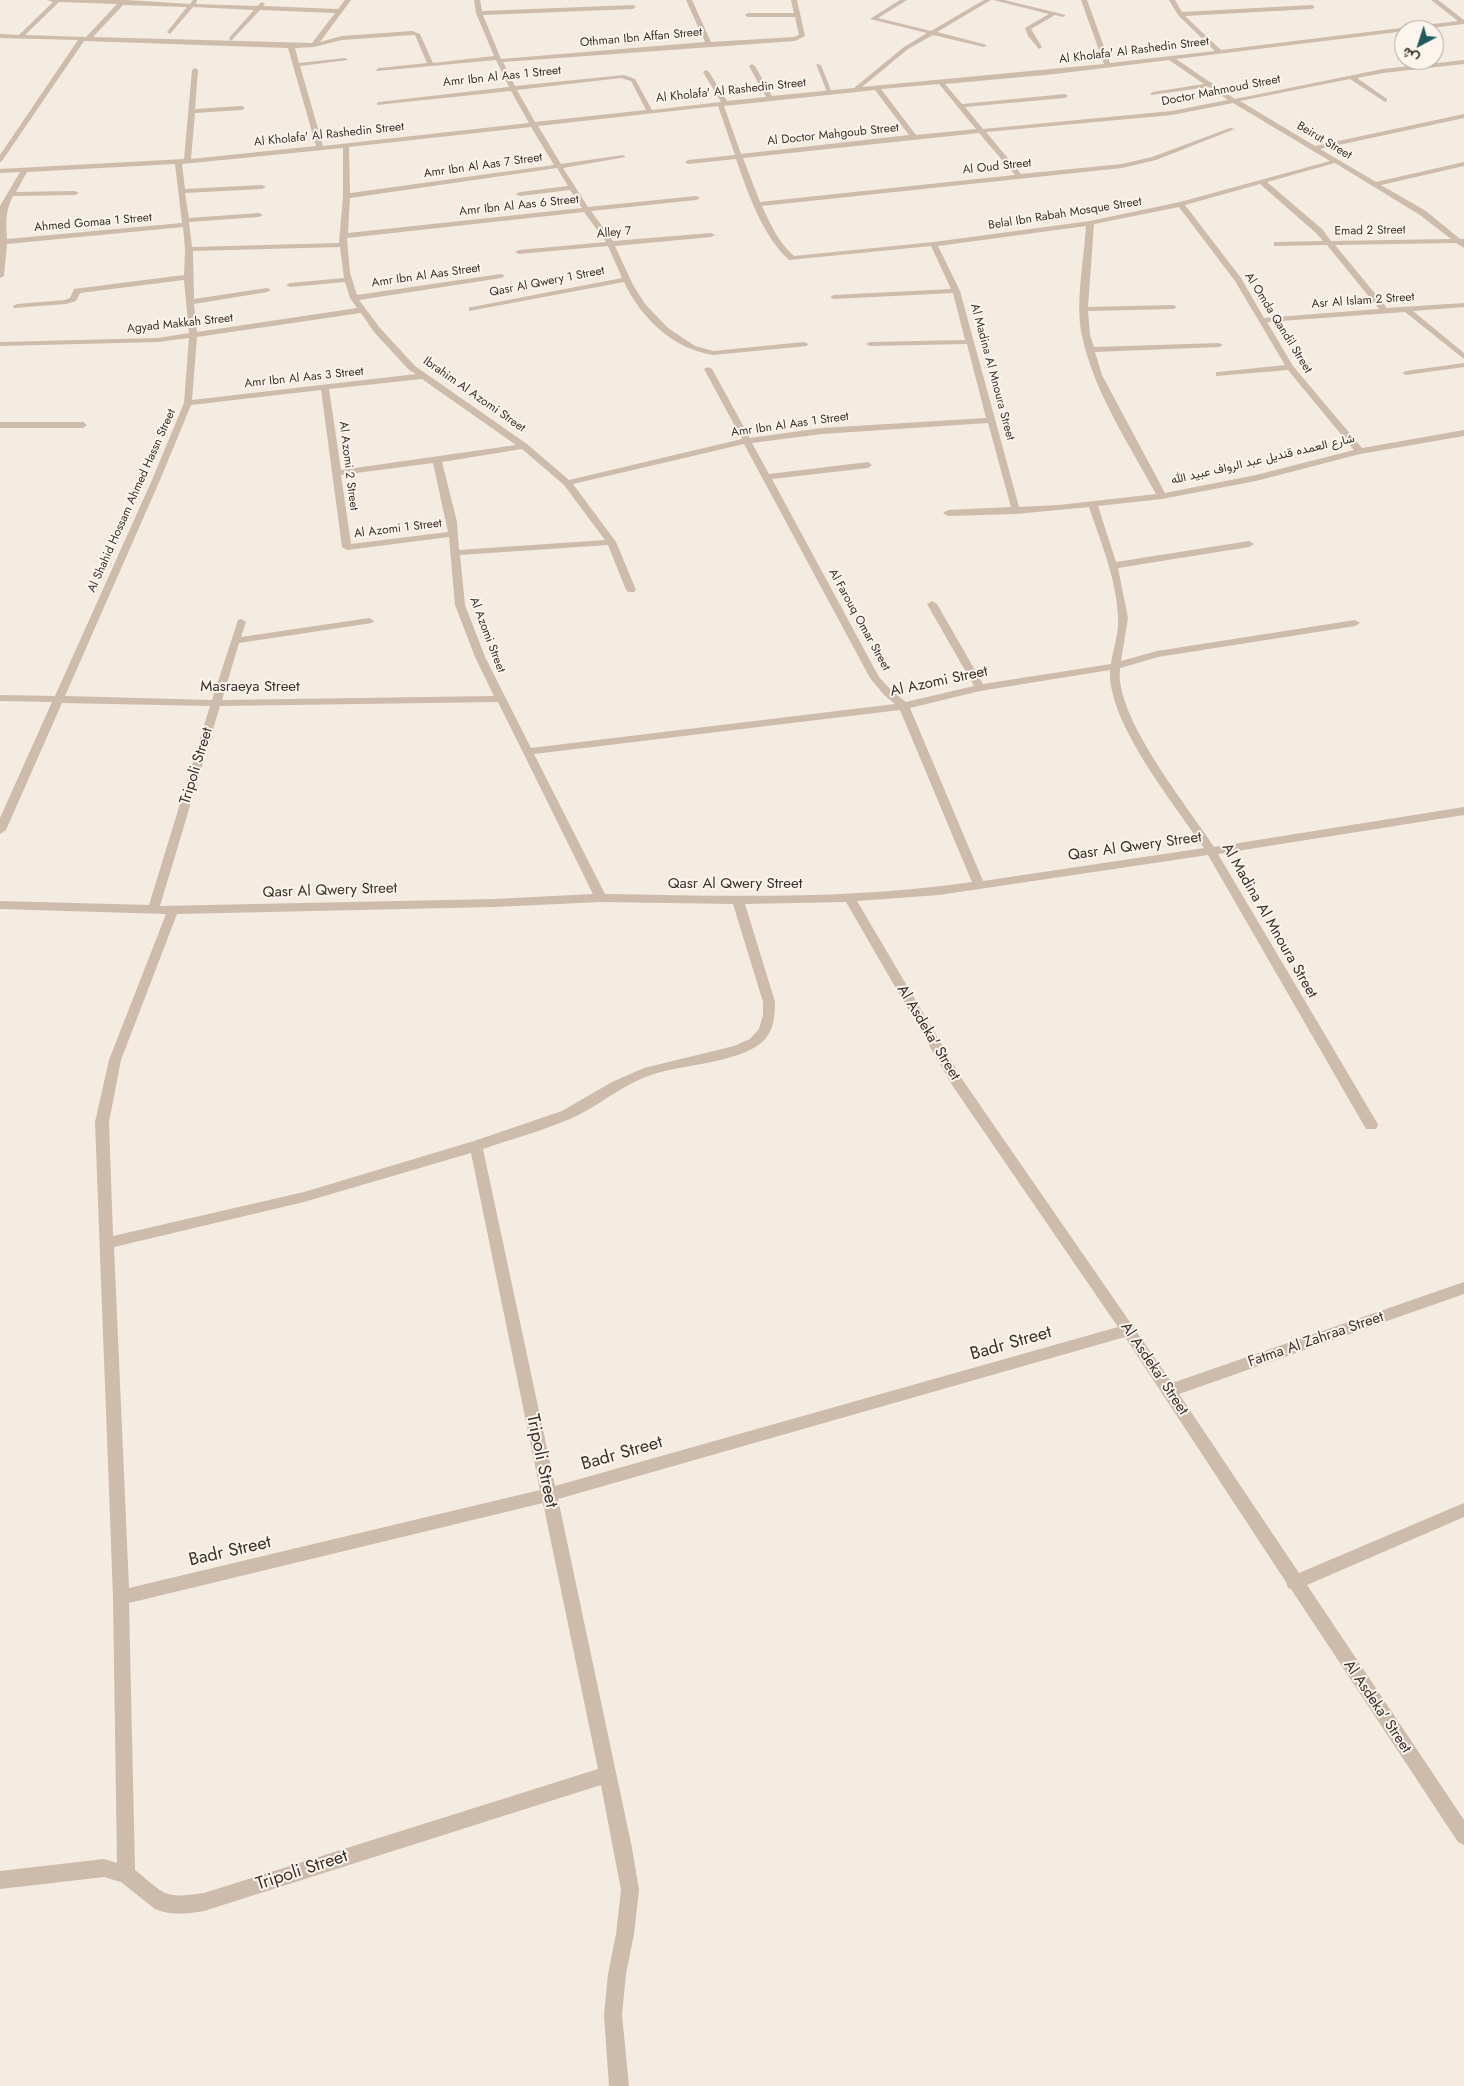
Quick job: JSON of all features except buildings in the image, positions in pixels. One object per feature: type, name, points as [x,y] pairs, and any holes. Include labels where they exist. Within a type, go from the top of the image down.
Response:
[{"type":"street","points":[[50,0],[194,2],[339,11]]},
{"type":"street","points":[[21,36],[58,0]]},
{"type":"street","points":[[231,39],[265,0]]},
{"type":"street","points":[[314,45],[348,0]]},
{"type":"street","points":[[477,0],[479,13],[498,59],[532,124],[586,210],[611,244],[641,305],[689,348],[700,352],[713,353],[804,344]]},
{"type":"street","points":[[689,0],[709,44]]},
{"type":"street","points":[[748,15],[797,15],[794,0]]},
{"type":"street","points":[[904,0],[872,19],[984,45]]},
{"type":"street","points":[[855,90],[888,61],[931,33],[988,0]]},
{"type":"street","points":[[996,0],[1063,15]]},
{"type":"street","points":[[1084,0],[1108,66]]},
{"type":"street","points":[[1172,0],[1180,14],[1220,52]]},
{"type":"street","points":[[1434,0],[1462,23]]},
{"type":"street","points":[[0,160],[85,39],[123,1]]},
{"type":"street","points":[[170,32],[194,2]]},
{"type":"street","points":[[479,13],[634,7]]},
{"type":"street","points":[[1180,14],[1312,7]]},
{"type":"street","points":[[1039,47],[1038,43],[1028,33],[1028,28],[1054,13]]},
{"type":"street","name":"Othman Ibn Affan Street","points":[[379,70],[498,59],[786,40],[802,36],[797,15]]},
{"type":"street","name":"Al Kholafa' Al Rashedin Street","points":[[0,172],[182,161],[320,148],[770,98],[1108,66],[1462,23]]},
{"type":"street","points":[[0,36],[291,46],[314,45],[342,38],[415,33],[431,65]]},
{"type":"street","points":[[291,46],[320,148]]},
{"type":"street","name":"Beirut Street","points":[[1170,58],[1233,100],[1423,213],[1462,242]]},
{"type":"street","points":[[296,65],[345,60]]},
{"type":"street","name":"Doctor Mahmoud Street","points":[[980,131],[1148,116],[1191,110],[1351,77],[1403,68],[1464,62]]},
{"type":"street","points":[[818,65],[830,92]]},
{"type":"street","points":[[752,66],[770,98]]},
{"type":"street","name":"Al Shahid Hossam Ahmed Hassn Street","points":[[0,830],[188,403],[193,336],[188,277],[189,250],[181,191],[182,161],[191,111],[195,70]]},
{"type":"street","points":[[706,72],[723,103],[738,156],[759,204]]},
{"type":"street","name":"Amr Ibn Al Aas 1 Street","points":[[379,104],[628,77],[633,80],[650,111]]},
{"type":"street","points":[[1351,77],[1385,100]]},
{"type":"street","points":[[940,82],[1019,176]]},
{"type":"street","points":[[1153,94],[1210,85]]},
{"type":"street","points":[[877,88],[914,137]]},
{"type":"street","points":[[959,106],[1065,96]]},
{"type":"street","points":[[191,111],[242,108]]},
{"type":"street","points":[[1315,148],[1464,116]]},
{"type":"street","name":"Al Oud Street","points":[[759,204],[1139,163],[1232,129]]},
{"type":"street","name":"Al Doctor Mahgoub Street","points":[[688,162],[980,131]]},
{"type":"street","name":"Ibrahim Al Azomi Street","points":[[346,145],[347,196],[344,240],[347,280],[354,298],[377,330],[412,368],[524,446],[567,483],[610,542],[631,590]]},
{"type":"street","name":"Amr Ibn Al Aas 7 Street","points":[[347,196],[623,157]]},
{"type":"street","name":"Belal Ibn Rabah Mosque Street","points":[[759,204],[786,256],[792,258],[934,244],[1090,223],[1181,204],[1336,162]]},
{"type":"street","points":[[1376,184],[1464,164]]},
{"type":"street","points":[[0,276],[4,242],[4,206],[26,170]]},
{"type":"street","points":[[1262,182],[1306,219],[1385,311]]},
{"type":"street","points":[[181,191],[262,187]]},
{"type":"street","points":[[520,194],[573,188]]},
{"type":"street","points":[[12,194],[76,193]]},
{"type":"street","name":"Amr Ibn Al Aas 6 Street","points":[[189,250],[344,240],[696,198]]},
{"type":"street","name":"Al Omda Qandil Street","points":[[1181,204],[1238,280],[1290,367],[1360,451]]},
{"type":"street","name":"Ahmed Gomaa 1 Street","points":[[4,242],[259,214]]},
{"type":"street","points":[[1090,223],[1084,308],[1086,335],[1098,375],[1162,496]]},
{"type":"street","name":"Alley 7","points":[[519,252],[711,235]]},
{"type":"street","name":"Emad 2 Street","points":[[1278,244],[1462,242]]},
{"type":"street","name":"Al Madina Al Mnoura Street","points":[[934,244],[956,291],[1016,511]]},
{"type":"street","name":"Amr Ibn Al Aas Street","points":[[354,298],[501,276]]},
{"type":"street","points":[[17,306],[66,302],[73,298],[77,291],[92,288],[188,277]]},
{"type":"street","name":"Qasr Al Qwery 1 Street","points":[[472,309],[627,279]]},
{"type":"street","points":[[290,285],[347,280]]},
{"type":"street","points":[[190,302],[267,290]]},
{"type":"street","points":[[834,297],[956,291]]},
{"type":"street","name":"Asr Al Islam 2 Street","points":[[1263,320],[1464,305]]},
{"type":"street","points":[[1084,308],[1173,307]]},
{"type":"street","name":"Agyad Makkah Street","points":[[0,344],[138,341],[193,336],[362,310]]},
{"type":"street","points":[[1406,310],[1464,357]]},
{"type":"street","points":[[870,344],[969,342]]},
{"type":"street","points":[[1091,350],[1219,345]]},
{"type":"street","points":[[1406,373],[1464,365]]},
{"type":"street","points":[[1219,374],[1290,367]]},
{"type":"street","name":"Al Farouq Omar Street","points":[[708,370],[875,678],[888,693],[904,706],[979,885]]},
{"type":"street","name":"Amr Ibn Al Aas 3 Street","points":[[188,403],[423,376]]},
{"type":"street","name":"Al Azomi 2 Street","points":[[325,388],[347,547]]},
{"type":"street","name":"Amr Ibn Al Aas 1 Street","points":[[567,483],[746,441],[822,431],[990,420]]},
{"type":"street","points":[[0,425],[83,425]]},
{"type":"street","name":"شارع العمده قنديل عبد الرواف عبيد الله","points":[[948,513],[1016,511],[1093,505],[1162,496],[1256,478],[1360,451],[1464,433]]},
{"type":"street","points":[[336,473],[524,446]]},
{"type":"street","name":"Al Azomi Street","points":[[437,460],[453,534],[460,605],[480,657],[500,699],[602,898]]},
{"type":"street","points":[[766,477],[868,465]]},
{"type":"street","name":"Al Madina Al Mnoura Street","points":[[1093,505],[1119,588],[1123,619],[1120,651],[1115,666],[1115,687],[1129,721],[1144,749],[1211,851],[1371,1125]]},
{"type":"street","name":"Al Azomi 1 Street","points":[[347,547],[453,534]]},
{"type":"street","points":[[455,553],[610,542]]},
{"type":"street","points":[[1112,566],[1249,544]]},
{"type":"street","points":[[932,604],[980,688]]},
{"type":"street","name":"Tripoli Street","points":[[153,910],[241,622]]},
{"type":"street","points":[[235,641],[369,622]]},
{"type":"street","name":"Al Azomi Street","points":[[528,752],[904,706],[980,688],[1115,666],[1157,654],[1355,623]]},
{"type":"street","name":"Masraeya Street","points":[[0,698],[216,702],[500,699]]},
{"type":"street","name":"Qasr Al Qwery Street","points":[[0,905],[173,910],[494,903],[602,898],[738,900],[849,898],[939,891],[1464,811]]},
{"type":"street","name":"Al Asdeka' Street","points":[[849,898],[957,1082],[1128,1330],[1294,1583],[1464,1836]]},
{"type":"street","points":[[108,1243],[304,1197],[476,1146],[567,1115],[617,1085],[648,1070],[737,1050],[754,1042],[765,1031],[769,1015],[768,1002],[738,900]]},
{"type":"street","points":[[126,1874],[121,1597],[102,1122],[115,1060],[173,910]]},
{"type":"street","name":"Tripoli Street","points":[[476,1146],[623,1848],[630,1890],[625,1934],[617,1974],[613,2015],[619,2086]]},
{"type":"street","name":"Fatma Al Zahraa Street","points":[[1168,1391],[1464,1288]]},
{"type":"street","name":"Badr Street","points":[[121,1597],[548,1495],[1128,1330]]},
{"type":"street","points":[[1294,1583],[1464,1510]]},
{"type":"street","name":"Tripoli Street","points":[[0,1880],[104,1868],[126,1874],[161,1903],[177,1906],[204,1902],[607,1775]]}]
